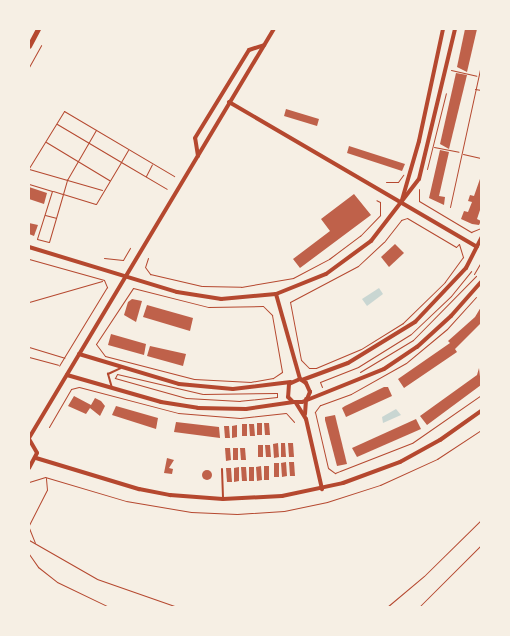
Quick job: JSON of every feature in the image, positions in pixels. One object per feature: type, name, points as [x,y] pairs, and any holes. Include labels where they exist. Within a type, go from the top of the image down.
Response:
[{"type":"street","points":[[29,46],[38,29]]},
{"type":"street","points":[[29,468],[36,458],[36,447],[29,438],[274,29]]},
{"type":"street","points":[[402,202],[419,140],[443,29]]},
{"type":"street","points":[[29,247],[198,296],[239,299],[276,294],[326,274],[371,241],[419,179],[426,157],[455,29]]},
{"type":"street","points":[[198,157],[195,138],[249,50],[264,45]]},
{"type":"street","points":[[230,102],[477,247]]},
{"type":"street","points":[[79,354],[179,384],[233,389],[276,385],[300,380],[348,363],[415,322],[466,268],[481,238]]},
{"type":"street","points":[[67,375],[161,402],[215,409],[258,408],[295,402],[341,389],[375,373],[411,351],[451,316],[481,282]]},
{"type":"street","points":[[276,294],[292,361],[300,380],[309,387],[306,419],[322,489]]},
{"type":"street","points":[[292,361],[292,381],[286,393],[295,402],[306,419]]},
{"type":"street","points":[[36,458],[139,489],[223,499],[282,496],[322,489],[400,462],[440,440],[481,411]]},
{"type":"lane","points":[[113,388],[108,374],[121,368]]},
{"type":"lane","points":[[222,469],[223,499]]},
{"type":"path","points":[[29,68],[41,45]]},
{"type":"path","points":[[450,207],[476,76],[481,65]]},
{"type":"path","points":[[450,70],[476,76]]},
{"type":"path","points":[[474,88],[481,90]]},
{"type":"path","points":[[104,190],[29,168],[64,111],[174,176]]},
{"type":"path","points":[[56,123],[167,189]]},
{"type":"path","points":[[52,191],[37,238],[49,242],[67,180],[97,130]]},
{"type":"path","points":[[45,142],[110,180]]},
{"type":"path","points":[[434,147],[481,158]]},
{"type":"path","points":[[29,184],[96,204],[129,149]]},
{"type":"path","points":[[146,176],[153,163]]},
{"type":"path","points":[[386,182],[398,182],[403,176]]},
{"type":"path","points":[[420,185],[419,201],[471,232],[481,228]]},
{"type":"path","points":[[148,258],[145,267],[150,274],[202,286],[241,287],[293,278],[329,259],[360,236],[380,215],[380,202],[376,200]]},
{"type":"path","points":[[44,215],[56,219]]},
{"type":"path","points":[[406,218],[456,247],[459,244],[463,251],[463,258],[445,282],[403,323],[361,349],[316,368],[309,368],[301,360],[289,306],[290,302],[300,297],[358,266],[384,242],[401,220],[406,218]]},
{"type":"path","points":[[104,258],[123,260],[130,248]]},
{"type":"path","points":[[29,259],[104,280]]},
{"type":"path","points":[[474,274],[481,262]]},
{"type":"path","points":[[354,375],[413,340],[476,276]]},
{"type":"path","points":[[29,302],[104,280]]},
{"type":"path","points":[[29,356],[59,365],[107,287],[104,280]]},
{"type":"path","points":[[133,288],[208,306],[262,306],[272,316],[282,364],[282,372],[274,378],[251,382],[194,379],[104,356],[96,344],[133,288]]},
{"type":"path","points":[[29,347],[65,358]]},
{"type":"path","points":[[115,376],[203,394],[276,393],[277,397],[259,399],[199,399],[163,393],[115,376]]},
{"type":"path","points":[[320,382],[322,388],[331,384]]},
{"type":"path","points":[[49,428],[71,389],[79,387],[99,392]]},
{"type":"path","points":[[327,402],[320,404],[315,412],[328,468],[335,472],[412,443],[481,395]]},
{"type":"path","points":[[279,414],[286,413],[294,422]]},
{"type":"path","points":[[29,482],[45,476],[165,509],[221,514],[284,511],[327,502],[380,485],[437,459],[481,430]]},
{"type":"path","points":[[29,525],[46,490],[45,476]]},
{"type":"path","points":[[387,607],[424,576],[481,520]]},
{"type":"path","points":[[29,528],[36,544]]},
{"type":"path","points":[[29,540],[97,579],[178,607]]},
{"type":"path","points":[[419,607],[481,545]]},
{"type":"path","points":[[29,554],[38,567],[56,582],[109,607]]},
{"type":"shaded area","points":[[379,288],[383,294],[367,306],[362,299]]},
{"type":"shaded area","points":[[396,409],[401,415],[383,423],[382,417]]},
{"type":"building","points":[[465,29],[477,29],[467,72],[457,67]]},
{"type":"building","points":[[456,73],[467,75],[449,149],[440,144]]},
{"type":"building","points":[[286,109],[319,119],[317,126],[284,116]]},
{"type":"building","points":[[349,146],[405,164],[402,171],[347,153]]},
{"type":"building","points":[[440,150],[449,152],[439,196],[445,197],[444,205],[429,198]]},
{"type":"building","points":[[481,176],[481,207],[477,219],[481,221],[479,225],[461,219],[464,211],[468,212],[472,202],[468,201],[470,195],[474,196]]},
{"type":"building","points":[[29,187],[47,193],[44,204],[29,199]]},
{"type":"building","points":[[354,194],[371,215],[300,268],[293,259],[330,231],[321,219]]},
{"type":"building","points":[[29,223],[38,225],[34,236],[29,234]]},
{"type":"building","points":[[395,244],[404,253],[389,267],[381,257]]},
{"type":"building","points":[[132,299],[142,301],[136,322],[124,315],[128,302]]},
{"type":"building","points":[[147,305],[193,318],[190,331],[143,317]]},
{"type":"building","points":[[481,307],[481,323],[455,349],[457,352],[404,388],[398,379],[450,343],[448,341],[475,317]]},
{"type":"building","points":[[111,334],[146,344],[144,355],[108,345]]},
{"type":"building","points":[[150,346],[186,354],[183,366],[147,356]]},
{"type":"building","points":[[479,368],[481,385],[427,425],[420,416],[477,375]]},
{"type":"building","points":[[384,387],[388,387],[392,396],[346,417],[342,408]]},
{"type":"building","points":[[74,396],[91,405],[95,398],[101,401],[105,406],[100,416],[90,408],[86,414],[68,406]]},
{"type":"building","points":[[116,406],[158,418],[156,429],[112,415]]},
{"type":"building","points":[[335,415],[347,464],[337,466],[325,420],[325,417]]},
{"type":"building","points":[[416,419],[421,429],[357,457],[352,448]]},
{"type":"building","points":[[176,422],[219,427],[220,438],[174,432]]},
{"type":"building","points":[[257,423],[262,423],[262,435],[257,435]]},
{"type":"building","points":[[264,423],[269,423],[270,435],[265,435]]},
{"type":"building","points":[[242,424],[247,424],[247,436],[242,436]]},
{"type":"building","points":[[249,424],[254,424],[255,436],[250,436]]},
{"type":"building","points":[[237,425],[237,437],[232,438],[232,426]]},
{"type":"building","points":[[224,426],[229,426],[230,438],[225,438]]},
{"type":"building","points":[[278,443],[279,457],[274,458],[273,444]]},
{"type":"building","points":[[281,443],[285,443],[286,457],[281,457]]},
{"type":"building","points":[[288,443],[293,443],[294,457],[289,457]]},
{"type":"building","points":[[258,445],[263,445],[263,457],[258,457]]},
{"type":"building","points":[[265,445],[270,445],[271,457],[266,457]]},
{"type":"building","points":[[225,448],[230,448],[231,460],[226,461]]},
{"type":"building","points":[[233,448],[238,448],[238,460],[233,460]]},
{"type":"building","points":[[240,448],[245,448],[246,460],[241,460]]},
{"type":"building","points":[[167,458],[174,460],[169,468],[173,469],[172,474],[164,473]]},
{"type":"building","points":[[286,462],[287,476],[282,477],[281,463]]},
{"type":"building","points":[[289,462],[294,462],[295,476],[290,476]]},
{"type":"building","points":[[274,463],[279,463],[279,477],[274,477]]},
{"type":"building","points":[[261,466],[262,480],[257,481],[256,467]]},
{"type":"building","points":[[264,466],[269,466],[269,480],[264,480]]},
{"type":"building","points":[[239,467],[239,481],[234,482],[234,468]]},
{"type":"building","points":[[241,467],[246,467],[247,481],[242,481]]},
{"type":"building","points":[[249,467],[254,467],[254,481],[249,481]]},
{"type":"building","points":[[226,468],[231,468],[232,482],[227,482]]},
{"type":"building","points":[[205,470],[209,470],[212,475],[211,479],[205,480],[202,477],[202,473]]}]
